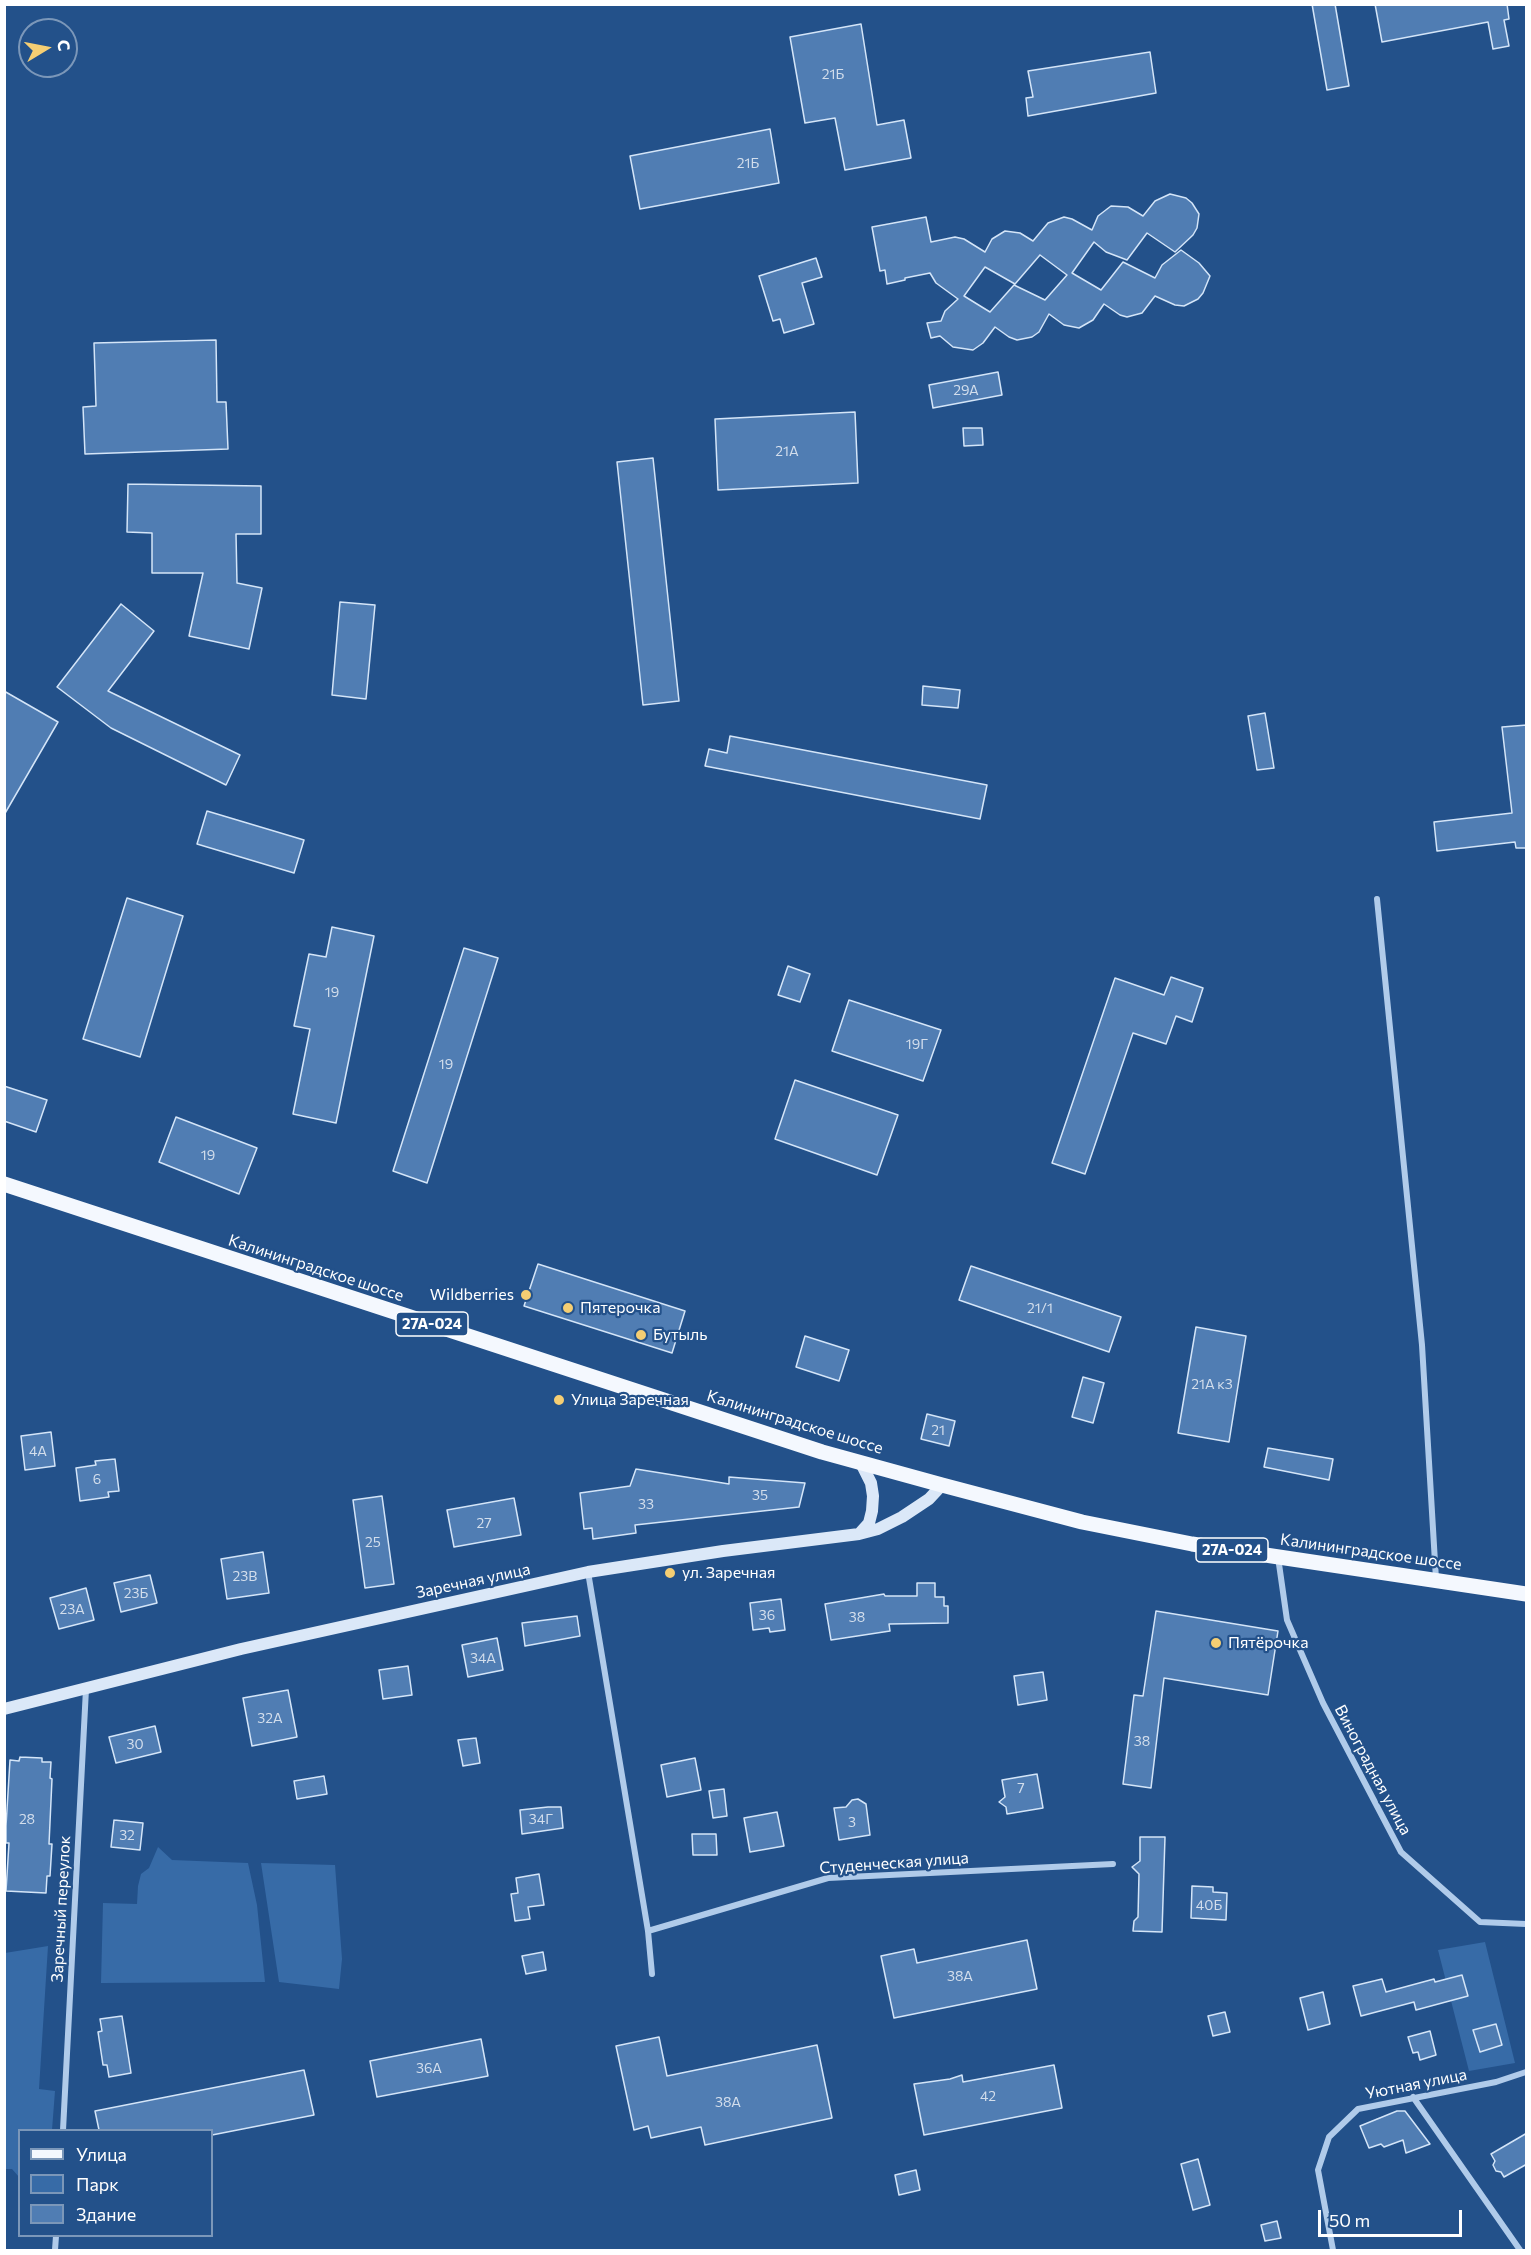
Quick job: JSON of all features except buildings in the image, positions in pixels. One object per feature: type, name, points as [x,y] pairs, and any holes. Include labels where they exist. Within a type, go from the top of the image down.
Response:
[{"type":"main road","name":"Калининградское шоссе","points":[[4,1184],[822,1452],[942,1485],[1082,1522],[1192,1544],[1527,1594]]},
{"type":"main road","points":[[859,1534],[869,1523],[873,1496],[871,1483],[861,1463]]},
{"type":"main road","name":"Заречная улица","points":[[4,1709],[242,1649],[588,1572],[723,1551],[859,1534],[878,1529],[902,1517],[929,1499],[942,1485]]},
{"type":"street","points":[[1377,899],[1422,1345],[1436,1579]]},
{"type":"street","name":"Виноградная улица","points":[[1278,1557],[1287,1620],[1323,1704],[1401,1852],[1480,1922],[1527,1924]]},
{"type":"street","points":[[588,1572],[648,1931],[652,1974]]},
{"type":"street","name":"Заречный переулок","points":[[63,2129],[86,1689]]},
{"type":"street","name":"Студенческая улица","points":[[648,1931],[828,1878],[1113,1864]]},
{"type":"street","name":"Уютная улица","points":[[1333,2250],[1318,2170],[1329,2136],[1358,2109],[1496,2082],[1527,2072]]},
{"type":"street","points":[[1413,2097],[1520,2250]]},
{"type":"green space","points":[[158,1847],[172,1860],[248,1863],[257,1905],[265,1982],[101,1983],[103,1903],[137,1904],[141,1874],[149,1868]]},
{"type":"green space","points":[[261,1863],[335,1865],[342,1959],[339,1989],[279,1982]]},
{"type":"green space","points":[[1485,1942],[1515,2063],[1469,2071],[1438,1950]]},
{"type":"green space","points":[[48,1946],[39,2089],[55,2091],[52,2129],[18,2129],[18,2176],[12,2169],[5,2169],[5,1953]]},
{"type":"place","name":"Wildberries","points":[[526,1295]]},
{"type":"place","name":"Пятерочка","points":[[568,1308]]},
{"type":"place","name":"Бутыль","points":[[641,1335]]},
{"type":"place","name":"Улица Заречная","points":[[559,1400]]},
{"type":"place","name":"ул. Заречная","points":[[670,1573]]},
{"type":"place","name":"Пятёрочка","points":[[1216,1643]]}]
